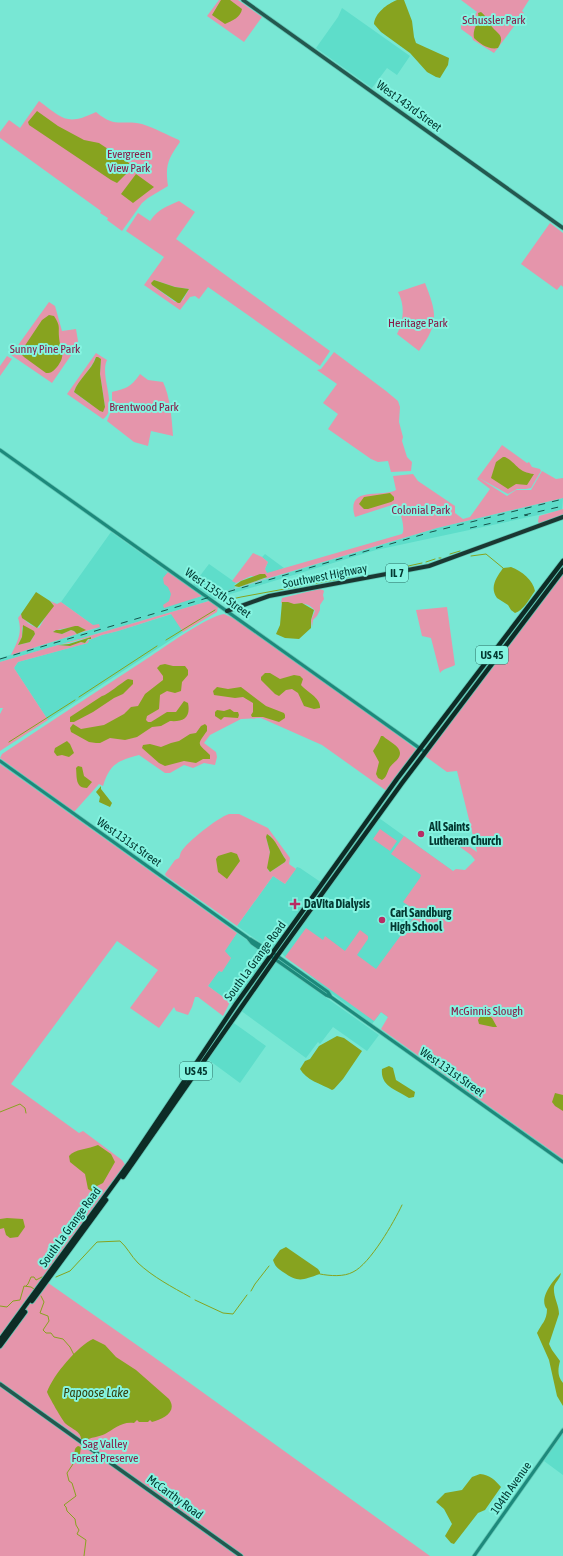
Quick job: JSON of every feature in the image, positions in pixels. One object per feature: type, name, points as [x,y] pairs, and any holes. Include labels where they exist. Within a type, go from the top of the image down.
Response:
[{"type":"highway","name":"South La Grange Road","points":[[0,1346],[132,1164],[274,956],[420,749],[563,561]]},
{"type":"highway","name":"South La Grange Road","points":[[0,1340],[126,1167],[206,1047],[425,752],[563,570]]},
{"type":"main road","name":"West 143rd Street","points":[[243,0],[563,228]]},
{"type":"main road","name":"Southwest Highway","points":[[227,611],[269,596],[429,566],[563,517]]},
{"type":"main road","name":"McCarthy Road","points":[[0,1384],[241,1556]]},
{"type":"street","name":"West 135th Street","points":[[0,450],[425,752]]},
{"type":"street","name":"West 131st Street","points":[[0,761],[248,938],[254,940],[326,995],[331,997],[563,1162]]},
{"type":"street","name":"104th Avenue","points":[[474,1556],[563,1430]]},
{"type":"shaded area","points":[[342,8],[410,56],[397,75],[387,68],[372,88],[316,48],[338,17]]},
{"type":"shaded area","points":[[563,498],[562,510],[376,550],[214,599],[193,585],[209,564],[236,583],[234,585],[234,589],[437,528]]},
{"type":"shaded area","points":[[111,532],[194,591],[195,598],[202,596],[209,601],[0,662],[0,658],[97,628],[61,602]]},
{"type":"shaded area","points":[[265,554],[284,568],[267,574],[265,569],[268,562],[262,557]]},
{"type":"shaded area","points":[[172,614],[183,632],[48,720],[14,668],[18,662],[88,643],[89,640],[102,635]]},
{"type":"shaded area","name":"Carl Sandburg High School","points":[[379,818],[464,879],[389,1018],[381,1012],[372,1024],[282,953]]},
{"type":"shaded area","points":[[297,867],[322,883],[273,950],[271,950],[237,926],[273,876],[285,884]]},
{"type":"shaded area","points":[[237,933],[268,957],[235,1006],[208,986],[219,970],[221,972],[231,958],[224,951]]},
{"type":"shaded area","points":[[276,962],[379,1035],[367,1051],[333,1027],[320,1044],[318,1042],[306,1058],[240,1010]]},
{"type":"shaded area","points":[[231,1021],[266,1046],[240,1083],[206,1058]]},
{"type":"shaded area","points":[[563,1434],[563,1475],[544,1461]]},
{"type":"green space","points":[[219,0],[238,0],[262,17],[244,42],[207,16]]},
{"type":"green space","name":"Schussler Park","points":[[461,0],[529,0],[522,11],[524,13],[494,53],[473,40],[472,37],[461,29],[461,24],[469,22],[477,12]]},
{"type":"green space","name":"Evergreen View Park","points":[[39,101],[60,116],[66,118],[78,119],[96,112],[114,122],[142,124],[179,140],[180,142],[168,162],[168,186],[142,203],[122,231],[107,220],[108,218],[100,213],[101,211],[0,138],[0,132],[9,120],[20,128]]},
{"type":"green space","points":[[179,201],[195,212],[176,239],[330,351],[320,366],[208,287],[199,299],[195,296],[190,297],[180,310],[144,285],[164,257],[126,231],[138,213],[150,221],[159,211]],"holes":[[[154,280],[175,287],[189,289],[183,300],[175,302],[152,285]]]},
{"type":"green space","points":[[550,223],[563,233],[563,287],[561,285],[557,290],[521,264]]},
{"type":"green space","name":"Heritage Park","points":[[425,283],[432,303],[434,318],[430,333],[419,351],[397,334],[403,313],[402,302],[398,292]]},
{"type":"green space","name":"Sunny Pine Park","points":[[49,302],[55,306],[62,331],[76,329],[78,341],[76,348],[52,383],[11,355]]},
{"type":"green space","points":[[334,352],[398,401],[400,407],[399,422],[403,437],[402,441],[407,457],[412,462],[411,471],[391,472],[388,461],[378,462],[371,459],[328,429],[338,414],[323,403],[337,384],[317,370],[321,369]]},
{"type":"green space","points":[[96,353],[107,360],[105,375],[109,408],[103,419],[67,394]],"holes":[[[95,358],[101,359],[100,374],[105,407],[90,404],[74,392],[94,362]]]},
{"type":"green space","points":[[7,356],[12,359],[0,376],[0,366]]},
{"type":"green space","name":"Brentwood Park","points":[[140,374],[148,380],[163,382],[169,401],[171,416],[173,436],[151,431],[148,446],[134,442],[107,421],[112,409],[112,392],[128,387]]},
{"type":"green space","name":"Colonial Park","points":[[502,445],[527,463],[529,462],[532,467],[540,469],[541,471],[531,488],[517,489],[508,494],[479,478],[507,496],[516,490],[531,490],[542,471],[556,479],[563,478],[563,498],[437,528],[219,593],[267,578],[251,576],[236,583],[232,581],[253,553],[262,557],[268,562],[265,569],[267,573],[402,534],[402,519],[395,504],[355,517],[353,507],[355,500],[366,494],[396,490],[393,476],[413,474],[418,481],[455,506],[455,513],[463,519],[470,517],[490,489],[477,479]]},
{"type":"green space","points":[[563,509],[563,515],[540,524],[538,522],[539,516]]},
{"type":"green space","points":[[168,572],[202,596],[164,608],[163,605],[169,601],[171,594],[168,587],[164,584],[163,578]]},
{"type":"green space","name":"McGinnis Slough","points":[[563,574],[563,1159],[381,1029],[388,1017],[381,1012],[374,1021],[285,957],[306,928],[323,940],[325,936],[345,951],[360,930],[368,936],[368,939],[357,955],[376,969],[418,912],[403,902],[421,875],[391,854],[404,836],[453,871],[456,869],[465,870],[475,860],[471,855],[456,844],[457,838],[477,852],[457,771],[447,772],[425,756]]},
{"type":"green space","points":[[319,589],[324,591],[324,599],[320,605],[320,610],[317,616],[313,620],[312,627],[311,620],[315,611],[310,606],[285,602],[281,603],[282,598]]},
{"type":"green space","points":[[50,601],[57,604],[61,602],[93,625],[99,624],[100,627],[79,633],[83,631],[83,628],[72,627],[53,631],[62,634],[71,630],[77,634],[11,655],[20,633],[18,618],[21,614],[28,623],[39,628],[53,604]],"holes":[[[22,627],[35,634],[30,642],[18,645],[22,637]]]},
{"type":"green space","points":[[209,601],[218,607],[217,612],[183,632],[171,614],[102,635],[89,640],[88,643],[18,662],[14,668],[48,720],[0,751],[0,714],[3,708],[0,708],[0,662],[58,645],[70,646],[81,642],[85,643],[92,637],[62,644]]},
{"type":"green space","points":[[447,607],[455,665],[440,673],[431,638],[422,636],[416,610]]},
{"type":"green space","points":[[224,614],[235,619],[381,722],[416,749],[417,752],[388,792],[322,745],[261,718],[241,719],[210,735],[204,743],[216,752],[217,757],[215,765],[204,763],[193,768],[184,765],[170,773],[165,773],[139,755],[120,761],[109,772],[103,786],[99,784],[74,812],[0,758],[2,754],[186,633],[207,620]]},
{"type":"green space","name":"Sag Valley Forest Preserve","points":[[0,764],[237,933],[225,951],[231,958],[222,972],[219,971],[208,986],[230,1002],[223,1016],[198,997],[195,997],[188,1015],[176,1011],[174,1007],[159,1028],[130,1008],[158,970],[117,941],[11,1084],[79,1133],[83,1131],[122,1160],[126,1166],[44,1280],[144,1350],[430,1556],[0,1556]]},
{"type":"green space","points":[[229,814],[239,814],[268,828],[290,858],[289,864],[296,869],[285,884],[273,876],[237,926],[165,874],[175,860],[179,858],[181,852],[189,842],[224,816]],"holes":[[[270,835],[286,860],[270,872],[268,870],[270,852],[266,837]]]},
{"type":"green space","points":[[380,829],[397,841],[390,851],[373,839]]},
{"type":"water","points":[[221,0],[230,0],[242,9],[238,16],[225,24],[212,15]]},
{"type":"water","points":[[397,0],[404,0],[412,21],[416,43],[449,58],[448,65],[440,78],[427,72],[410,53],[381,32],[374,24],[382,9]]},
{"type":"water","points":[[481,12],[501,37],[498,48],[485,46],[474,38],[478,13]]},
{"type":"water","points":[[37,111],[58,126],[84,140],[99,143],[129,163],[131,166],[130,170],[117,183],[111,180],[29,125],[28,122]]},
{"type":"water","points":[[136,174],[154,187],[133,203],[121,194]]},
{"type":"water","points":[[154,280],[175,287],[189,289],[180,303],[178,303],[152,285],[151,283]]},
{"type":"water","points":[[49,315],[54,316],[58,325],[62,359],[53,371],[46,373],[20,353],[42,320]]},
{"type":"water","points":[[96,357],[101,359],[100,374],[105,407],[103,412],[74,392]]},
{"type":"water","points":[[503,457],[509,459],[524,471],[534,474],[527,485],[516,484],[508,489],[491,478],[496,462]]},
{"type":"water","points":[[390,493],[394,497],[394,500],[391,502],[368,509],[364,509],[359,504],[364,497]]},
{"type":"water","points":[[511,567],[526,576],[532,583],[535,591],[524,607],[515,613],[508,605],[497,598],[494,590],[495,582],[503,568]]},
{"type":"water","points":[[260,574],[265,574],[267,577],[239,587],[234,586],[241,581]]},
{"type":"water","points":[[36,592],[50,601],[54,606],[37,628],[22,618],[21,614]]},
{"type":"water","points":[[282,602],[294,604],[302,603],[314,610],[311,620],[311,628],[299,639],[285,638],[276,634],[280,625]]},
{"type":"water","points":[[23,625],[34,631],[35,634],[30,642],[18,645],[22,637]]},
{"type":"water","points":[[75,626],[86,630],[77,634],[71,630],[62,634],[53,632],[56,630]]},
{"type":"water","points":[[91,637],[91,639],[88,639],[85,643],[81,642],[70,646],[58,645],[69,644]]},
{"type":"water","points":[[160,665],[185,666],[188,670],[188,675],[182,682],[181,691],[175,693],[167,691],[160,695],[159,709],[147,716],[146,720],[151,722],[167,712],[176,712],[184,701],[188,703],[189,708],[185,718],[179,721],[170,721],[161,726],[152,727],[137,737],[125,740],[110,738],[100,743],[89,742],[71,732],[70,728],[73,724],[81,729],[104,725],[124,714],[131,707],[138,706],[145,694],[163,680],[163,676],[157,668]]},
{"type":"water","points":[[265,673],[270,673],[280,679],[294,675],[300,676],[303,679],[301,685],[316,698],[320,704],[320,708],[314,709],[304,706],[298,693],[292,689],[286,690],[279,696],[275,694],[261,680],[261,677]]},
{"type":"water","points":[[128,679],[133,680],[133,684],[123,694],[114,698],[93,712],[74,722],[70,722],[70,717]]},
{"type":"water","points":[[217,687],[228,689],[241,687],[266,706],[284,713],[285,718],[279,722],[263,717],[252,717],[253,703],[243,697],[235,698],[214,695],[213,691]]},
{"type":"water","points":[[230,709],[234,712],[238,712],[238,718],[224,717],[221,720],[215,716],[215,712],[217,710],[224,711]]},
{"type":"water","points":[[205,724],[207,726],[207,731],[201,739],[200,744],[210,755],[210,759],[203,759],[196,763],[184,761],[165,766],[159,763],[142,748],[143,745],[150,744],[161,747],[179,741],[190,734],[196,733],[201,726]]},
{"type":"water","points":[[381,736],[395,745],[400,753],[382,780],[378,778],[376,774],[379,762],[373,751]]},
{"type":"water","points":[[67,741],[74,753],[69,757],[62,755],[57,756],[54,752],[55,748]]},
{"type":"water","points":[[78,766],[82,767],[84,776],[92,782],[87,788],[80,786],[77,781],[76,768]]},
{"type":"water","points":[[101,786],[101,789],[112,803],[110,807],[99,802],[100,797],[96,792]]},
{"type":"water","points":[[267,834],[275,842],[286,860],[270,872],[267,868],[270,852],[266,837]]},
{"type":"water","points":[[231,852],[237,854],[240,861],[227,879],[218,872],[216,859],[218,856]]},
{"type":"water","points":[[484,1013],[492,1018],[497,1027],[479,1024],[478,1020]]},
{"type":"water","points":[[337,1036],[344,1038],[362,1051],[343,1079],[332,1090],[310,1079],[300,1069],[305,1061],[310,1059],[319,1046]]},
{"type":"water","points":[[389,1066],[393,1068],[396,1080],[415,1092],[414,1097],[409,1098],[387,1084],[382,1075],[382,1069]]},
{"type":"water","points":[[555,1093],[563,1095],[563,1111],[552,1102]]},
{"type":"water","points":[[98,1145],[111,1154],[115,1162],[103,1183],[97,1186],[93,1192],[88,1189],[85,1174],[70,1162],[69,1156],[78,1150]]},
{"type":"water","points":[[0,1219],[23,1219],[25,1227],[18,1237],[10,1238],[6,1235],[4,1228],[0,1229]]},
{"type":"water","points":[[286,1247],[318,1269],[320,1274],[305,1279],[297,1279],[279,1269],[273,1260],[280,1250]]},
{"type":"water","points":[[561,1273],[554,1287],[554,1294],[559,1314],[549,1344],[560,1361],[558,1372],[563,1383],[563,1406],[557,1396],[549,1360],[537,1333],[546,1317],[547,1309],[544,1300],[545,1295],[554,1280]]},
{"type":"water","name":"Papoose Lake","points":[[93,1339],[105,1345],[116,1357],[136,1370],[169,1399],[172,1408],[165,1417],[152,1422],[150,1420],[148,1422],[139,1422],[137,1420],[134,1423],[126,1423],[103,1435],[84,1441],[81,1440],[78,1433],[64,1422],[47,1392],[60,1370],[73,1354]]},
{"type":"water","points":[[78,1446],[81,1447],[80,1454],[78,1460],[75,1461],[75,1449]]},
{"type":"water","points":[[480,1474],[487,1475],[492,1478],[501,1487],[485,1510],[478,1513],[454,1544],[451,1543],[445,1536],[452,1524],[444,1509],[436,1502],[445,1493],[462,1490],[472,1477]]},
{"type":"waterway","points":[[450,554],[460,551]]},
{"type":"waterway","points":[[471,556],[486,554],[503,568]]},
{"type":"waterway","points":[[426,562],[435,559]]},
{"type":"waterway","points":[[390,570],[422,563]]},
{"type":"waterway","points":[[224,603],[241,597],[350,577]]},
{"type":"waterway","points":[[166,640],[215,610]]},
{"type":"waterway","points":[[79,697],[157,646]]},
{"type":"waterway","points":[[9,742],[75,700]]},
{"type":"waterway","points":[[0,1112],[20,1104],[25,1108],[26,1113]]},
{"type":"waterway","points":[[320,1274],[332,1276],[345,1275],[360,1268],[381,1242],[402,1205]]},
{"type":"waterway","points":[[56,1277],[70,1271],[97,1242],[120,1241],[136,1260],[150,1273],[190,1297]]},
{"type":"waterway","points":[[251,1291],[269,1266]]},
{"type":"waterway","points":[[26,1286],[31,1277],[34,1277],[36,1280],[42,1277]]},
{"type":"waterway","points":[[0,1306],[7,1307],[13,1301],[20,1300],[24,1286],[34,1289]]},
{"type":"waterway","points":[[195,1300],[223,1313],[233,1314],[247,1295]]},
{"type":"waterway","points":[[41,1296],[44,1302],[40,1313],[48,1316],[49,1321],[43,1330],[46,1333],[51,1333],[54,1337],[63,1339],[70,1347],[74,1355]]},
{"type":"waterway","points":[[75,1461],[67,1473],[76,1496],[64,1505],[67,1511],[75,1519],[79,1530],[77,1534],[86,1540],[84,1556]]},
{"type":"railway","points":[[0,659],[431,532],[563,499]]},
{"type":"railway","points":[[524,515],[563,506]]},
{"type":"railway","points":[[470,528],[528,515]]},
{"type":"place","name":"All Saints Lutheran Church","points":[[421,834]]},
{"type":"place","name":"DaVita Dialysis","points":[[295,904]]},
{"type":"place","name":"Carl Sandburg High School","points":[[382,920]]}]
